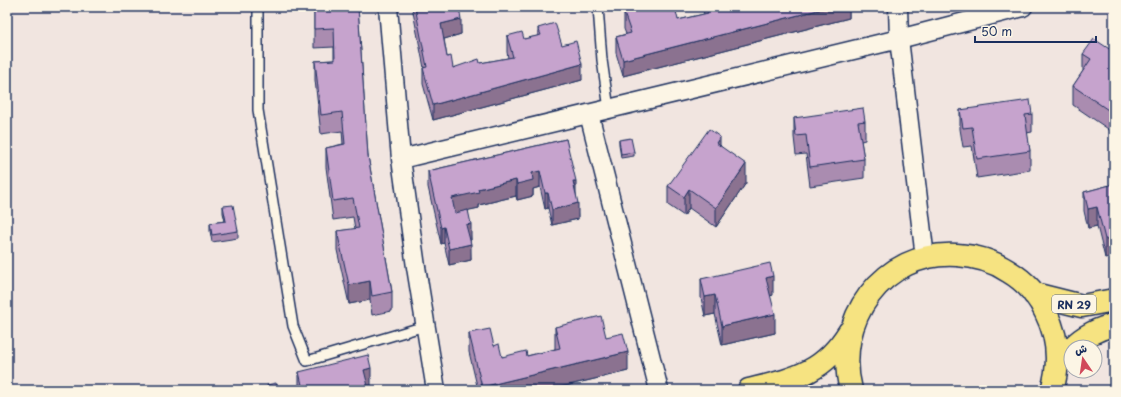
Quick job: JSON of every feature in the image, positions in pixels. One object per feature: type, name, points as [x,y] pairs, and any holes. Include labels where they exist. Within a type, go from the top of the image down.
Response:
[{"type":"main road","points":[[749,390],[796,378],[808,373],[837,349],[851,328],[858,311],[879,283],[893,272],[904,266],[925,258],[952,254],[979,258],[1004,268],[1015,275],[1034,294],[1043,306],[1050,320],[1056,343],[1057,366],[1052,390]]},
{"type":"main road","name":"RN 29","points":[[1034,294],[1082,306],[1114,300]]},
{"type":"main road","name":"RN 29","points":[[1082,339],[1104,327],[1114,324]]},
{"type":"main road","points":[[851,328],[846,354],[851,390]]},
{"type":"main road","points":[[1057,366],[1063,359]]},
{"type":"street","points":[[388,7],[401,159],[416,267],[436,390]]},
{"type":"street","points":[[898,7],[900,39],[925,258]]},
{"type":"street","points":[[401,159],[900,39],[1023,7]]},
{"type":"street","points":[[589,114],[659,390]]},
{"type":"lane","points":[[258,7],[258,110],[293,326],[307,361],[426,326]]},
{"type":"lane","points":[[598,7],[602,60],[609,109]]},
{"type":"building","points":[[314,7],[358,7],[368,156],[392,292],[372,296],[370,281],[349,285],[337,231],[359,228],[353,198],[333,201],[326,148],[345,144],[342,112],[321,115],[315,61],[335,60],[334,28],[314,29]]},
{"type":"building","points":[[415,7],[459,7],[461,19],[441,24],[447,57],[451,56],[453,68],[479,59],[480,63],[513,57],[507,36],[522,32],[524,39],[541,35],[538,28],[555,23],[562,45],[576,41],[582,64],[433,105],[423,68],[427,67]]},
{"type":"building","points":[[646,7],[675,7],[678,20],[708,13],[706,7],[830,7],[623,60],[616,37],[631,33],[624,13]]},
{"type":"building","points":[[1094,39],[1114,52],[1114,114],[1073,86],[1091,59],[1083,54]]},
{"type":"building","points":[[1030,100],[1032,114],[1025,115],[1030,151],[977,159],[972,127],[963,128],[960,110]]},
{"type":"building","points":[[863,108],[865,121],[858,122],[864,159],[810,167],[806,135],[796,136],[794,118]]},
{"type":"building","points":[[709,129],[720,137],[716,143],[746,164],[716,208],[689,189],[684,197],[668,186]]},
{"type":"building","points":[[631,138],[634,152],[621,154],[619,140]]},
{"type":"building","points":[[566,139],[576,181],[573,181],[578,203],[552,210],[548,193],[545,193],[540,171],[532,173],[533,180],[517,184],[516,180],[478,189],[479,192],[452,198],[455,213],[468,210],[471,224],[466,225],[471,244],[449,249],[444,227],[441,228],[428,171]]},
{"type":"building","points":[[1114,184],[1114,237],[1105,239],[1097,207],[1088,209],[1084,192]]},
{"type":"building","points":[[233,205],[238,231],[212,235],[210,223],[226,221],[223,206]]},
{"type":"building","points":[[770,263],[773,276],[766,278],[775,314],[722,326],[715,295],[705,297],[701,279]]},
{"type":"building","points":[[601,316],[606,337],[623,333],[628,352],[482,387],[469,333],[490,329],[494,346],[499,344],[502,357],[526,351],[527,356],[560,348],[555,327]]},
{"type":"building","points":[[368,355],[371,368],[364,370],[369,390],[313,390],[313,387],[303,389],[299,372]]},
{"type":"building","points":[[276,383],[278,390],[269,390],[267,385]]}]
